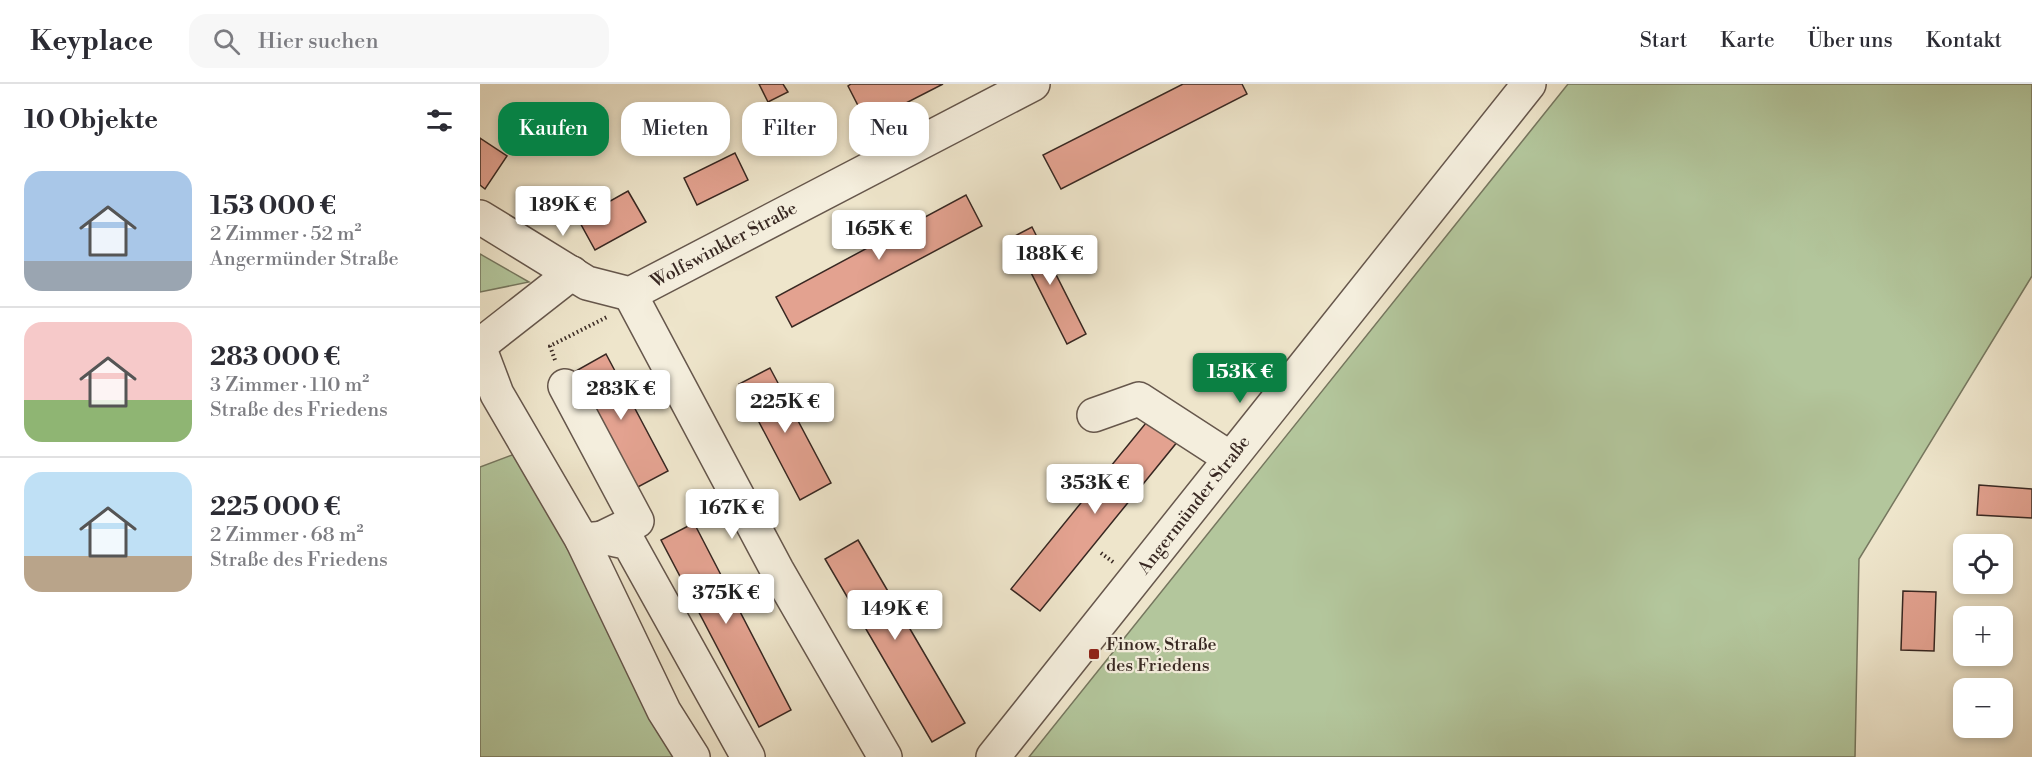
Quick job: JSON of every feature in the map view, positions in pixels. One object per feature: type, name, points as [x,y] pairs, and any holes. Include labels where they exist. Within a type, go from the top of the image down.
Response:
[{"type":"street","name":"Wolfswinkler Straße","points":[[480,218],[587,283],[630,294],[1033,84]]},
{"type":"street","name":"Angermünder Straße","points":[[993,757],[1529,84]]},
{"type":"street","points":[[480,345],[573,273]]},
{"type":"street","points":[[630,294],[777,570],[885,757]]},
{"type":"street","points":[[480,350],[497,394],[591,539],[664,711],[693,757]]},
{"type":"street","points":[[565,386],[638,521],[591,539]]},
{"type":"street","points":[[1094,415],[1139,399],[1230,458]]},
{"type":"street","points":[[591,539],[629,543],[747,757]]},
{"type":"path","points":[[565,386],[550,346],[620,311],[630,294]]},
{"type":"green space","points":[[1568,84],[2032,84],[2032,276],[1859,559],[1855,757],[1029,757]]},
{"type":"green space","points":[[480,254],[529,282],[480,292]]},
{"type":"green space","points":[[531,448],[693,757],[480,757],[480,467]]},
{"type":"building","points":[[759,84],[783,84],[788,92],[768,102]]},
{"type":"building","points":[[851,84],[943,84],[908,102],[856,102],[848,86]]},
{"type":"building","points":[[1183,84],[1242,84],[1247,94],[1061,189],[1043,155]]},
{"type":"building","points":[[480,138],[498,150],[498,156],[507,156],[485,189],[480,185]]},
{"type":"building","points":[[735,153],[748,180],[697,205],[684,178]]},
{"type":"building","points":[[628,191],[646,222],[595,250],[578,219]]},
{"type":"building","points":[[966,195],[982,226],[792,327],[776,297]]},
{"type":"building","points":[[1032,227],[1086,334],[1067,344],[1013,237]]},
{"type":"building","points":[[606,354],[668,471],[636,488],[574,372]]},
{"type":"building","points":[[770,368],[831,483],[800,500],[739,384]]},
{"type":"building","points":[[1150,418],[1178,441],[1040,611],[1011,589]]},
{"type":"building","points":[[1979,485],[2032,489],[2032,518],[1977,515]]},
{"type":"building","points":[[694,523],[791,710],[759,727],[661,540]]},
{"type":"building","points":[[858,540],[965,723],[932,742],[825,559]]},
{"type":"building","points":[[1903,591],[1936,592],[1934,651],[1901,650]]},
{"type":"place","name":"Finow, Straße des Friedens","points":[[1094,654]]}]
